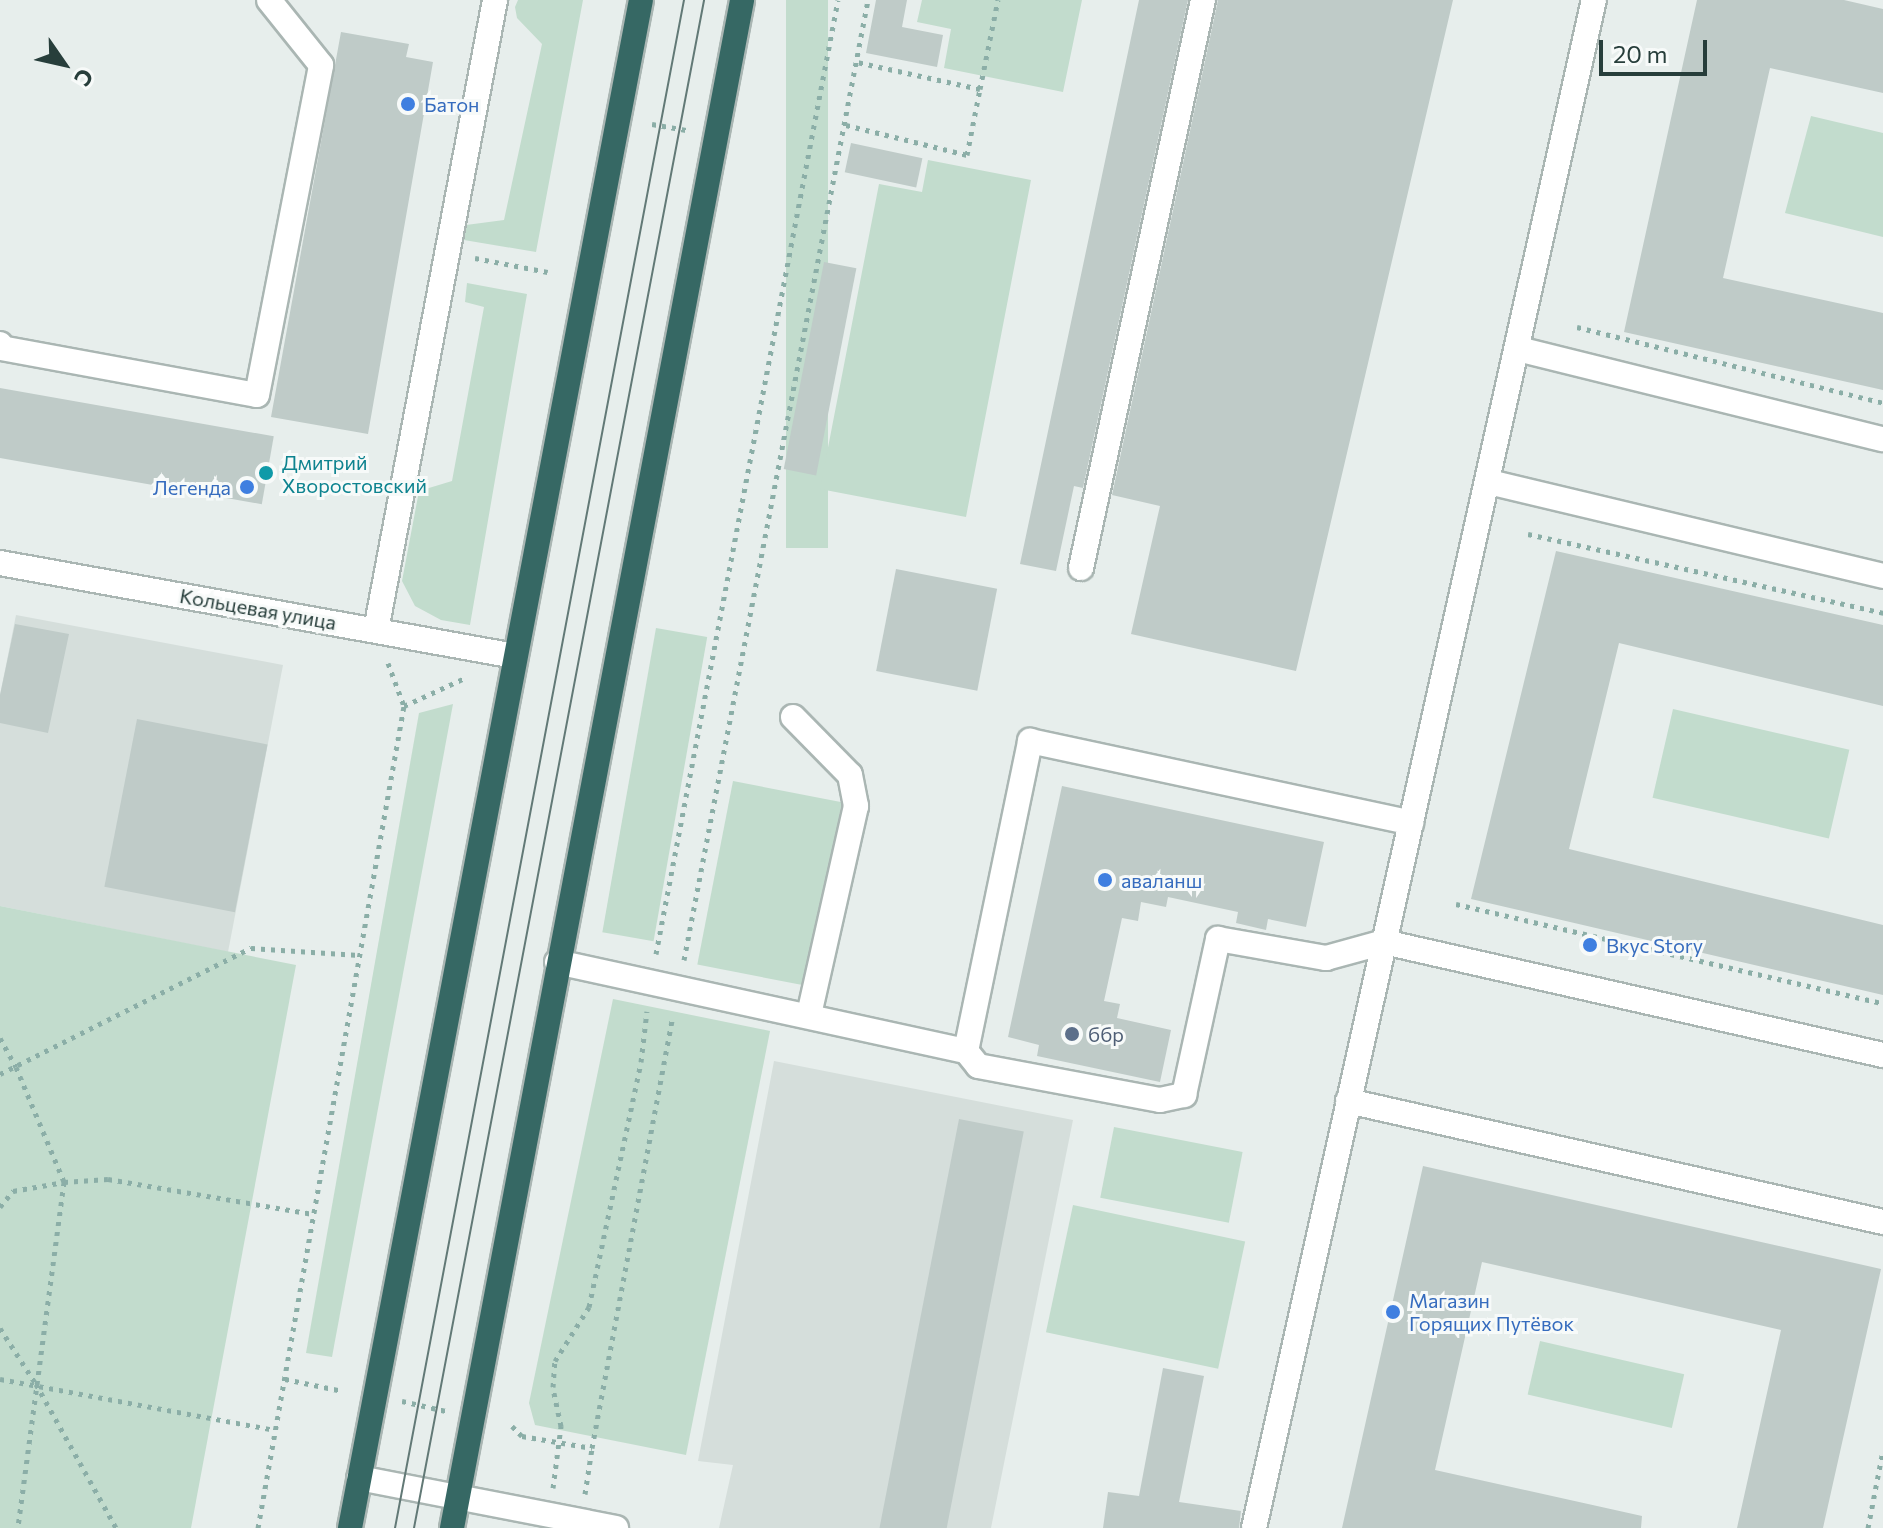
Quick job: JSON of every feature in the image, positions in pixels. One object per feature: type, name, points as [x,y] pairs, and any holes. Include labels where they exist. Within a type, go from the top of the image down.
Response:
[{"type":"highway","points":[[350,1528],[641,0]]},
{"type":"highway","points":[[452,1528],[742,0]]},
{"type":"street","points":[[0,347],[257,395],[321,65],[269,0]]},
{"type":"street","points":[[376,630],[495,0]]},
{"type":"street","points":[[1081,568],[1203,0]]},
{"type":"street","points":[[1254,1528],[1594,0]]},
{"type":"street","points":[[1518,349],[1883,439]]},
{"type":"street","points":[[1489,482],[1883,576]]},
{"type":"street","name":"Кольцевая улица","points":[[0,563],[515,656]]},
{"type":"street","points":[[793,717],[850,775],[856,806],[809,1015]]},
{"type":"street","points":[[966,1051],[1030,741],[1411,823]]},
{"type":"street","points":[[557,962],[679,986],[966,1051],[978,1066],[1160,1100],[1184,1095],[1218,939],[1326,958],[1384,942],[1883,1055]]},
{"type":"street","points":[[1348,1101],[1883,1222]]},
{"type":"street","points":[[359,1478],[616,1528]]},
{"type":"path","points":[[548,1515],[561,1426],[553,1387],[555,1361],[589,1307],[641,1062],[651,981],[838,0]]},
{"type":"path","points":[[580,1521],[868,0]]},
{"type":"path","points":[[846,125],[967,155],[998,0]]},
{"type":"path","points":[[857,62],[980,89]]},
{"type":"path","points":[[652,124],[700,133]]},
{"type":"path","points":[[448,253],[548,272]]},
{"type":"path","points":[[1577,327],[1883,403]]},
{"type":"path","points":[[1528,534],[1883,613]]},
{"type":"path","points":[[258,1528],[404,706],[473,675]]},
{"type":"path","points":[[1456,904],[1883,1003]]},
{"type":"path","points":[[0,1074],[251,948],[359,955]]},
{"type":"path","points":[[0,1038],[16,1067],[64,1182],[18,1528]]},
{"type":"path","points":[[0,1207],[13,1191],[64,1182],[108,1179],[313,1214]]},
{"type":"path","points":[[0,1328],[36,1384],[116,1528]]},
{"type":"path","points":[[0,1379],[274,1430]]},
{"type":"path","points":[[285,1379],[343,1391]]},
{"type":"path","points":[[394,1400],[455,1412]]},
{"type":"path","points":[[512,1426],[522,1436],[592,1448]]},
{"type":"path","points":[[1868,1528],[1883,1450]]},
{"type":"shaded area","points":[[16,615],[283,665],[228,952],[0,906],[0,695]]},
{"type":"shaded area","points":[[774,1061],[1073,1120],[991,1528],[719,1528],[733,1465],[698,1461]]},
{"type":"green space","points":[[518,0],[583,0],[536,252],[464,240],[466,225],[504,220],[542,44],[517,18],[515,7]]},
{"type":"green space","points":[[786,0],[828,0],[828,548],[786,548]]},
{"type":"green space","points":[[922,0],[1082,0],[1063,92],[944,68],[951,29],[917,22]]},
{"type":"green space","points":[[1811,116],[1883,133],[1883,237],[1785,213]]},
{"type":"green space","points":[[928,160],[1031,180],[966,517],[820,489],[879,184],[922,192]]},
{"type":"green space","points":[[467,283],[527,294],[470,625],[441,620],[415,606],[402,581],[419,491],[452,481],[484,307],[465,302]]},
{"type":"green space","points":[[656,628],[707,637],[654,941],[602,932]]},
{"type":"green space","points":[[453,704],[332,1357],[306,1353],[419,713]]},
{"type":"green space","points":[[1673,709],[1849,750],[1829,838],[1653,798]]},
{"type":"green space","points":[[733,781],[842,802],[806,986],[697,965]]},
{"type":"green space","points":[[0,906],[296,965],[191,1528],[0,1528]]},
{"type":"green space","points":[[613,999],[770,1031],[686,1455],[535,1425],[529,1403]]},
{"type":"green space","points":[[1114,1127],[1243,1152],[1229,1223],[1100,1198]]},
{"type":"green space","points":[[1073,1205],[1245,1242],[1218,1369],[1046,1332]]},
{"type":"green space","points":[[1540,1341],[1684,1374],[1672,1428],[1528,1395]]},
{"type":"building","points":[[876,0],[907,0],[902,27],[943,35],[937,67],[866,53]]},
{"type":"building","points":[[1139,0],[1188,0],[1083,488],[1074,486],[1056,571],[1020,564]]},
{"type":"building","points":[[1218,0],[1453,0],[1296,671],[1131,634],[1160,506],[1112,495]]},
{"type":"building","points":[[1697,0],[1844,0],[1883,9],[1883,93],[1770,68],[1723,278],[1883,313],[1883,390],[1624,332]]},
{"type":"building","points":[[341,32],[409,44],[406,57],[433,62],[368,434],[271,417]]},
{"type":"building","points":[[851,143],[922,158],[916,188],[845,172]]},
{"type":"building","points":[[824,262],[856,268],[816,475],[784,469]]},
{"type":"building","points":[[0,388],[274,436],[262,504],[0,458]]},
{"type":"building","points":[[1556,551],[1883,625],[1883,706],[1619,643],[1569,849],[1883,925],[1883,995],[1471,899]]},
{"type":"building","points":[[896,569],[997,589],[977,691],[876,671]]},
{"type":"building","points":[[15,624],[69,634],[48,733],[0,723],[0,695]]},
{"type":"building","points":[[137,719],[268,744],[235,912],[104,887]]},
{"type":"building","points":[[1062,786],[1324,842],[1306,927],[1268,919],[1266,930],[1236,923],[1238,912],[1168,897],[1166,907],[1141,902],[1138,921],[1122,918],[1104,1001],[1120,1004],[1117,1018],[1171,1030],[1160,1082],[1037,1056],[1039,1045],[1008,1037]]},
{"type":"building","points":[[959,1119],[1024,1132],[947,1528],[879,1528]]},
{"type":"building","points":[[1423,1166],[1881,1269],[1823,1528],[1737,1528],[1781,1330],[1482,1262],[1435,1470],[1642,1516],[1641,1528],[1342,1528]]},
{"type":"building","points":[[1163,1368],[1204,1376],[1179,1502],[1241,1511],[1239,1528],[1103,1528],[1108,1492],[1139,1496]]},
{"type":"tram line","points":[[395,1528],[684,0]]},
{"type":"tram line","points":[[414,1528],[704,0]]},
{"type":"place","name":"Батон","points":[[408,104]]},
{"type":"place","name":"Дмитрий Хворостовский","points":[[266,473]]},
{"type":"place","name":"Легенда","points":[[247,487]]},
{"type":"place","name":"аваланш","points":[[1105,880]]},
{"type":"place","name":"Вкус Story","points":[[1590,945]]},
{"type":"place","name":"ббр","points":[[1072,1034]]},
{"type":"place","name":"Магазин Горящих Путёвок","points":[[1393,1312]]}]
